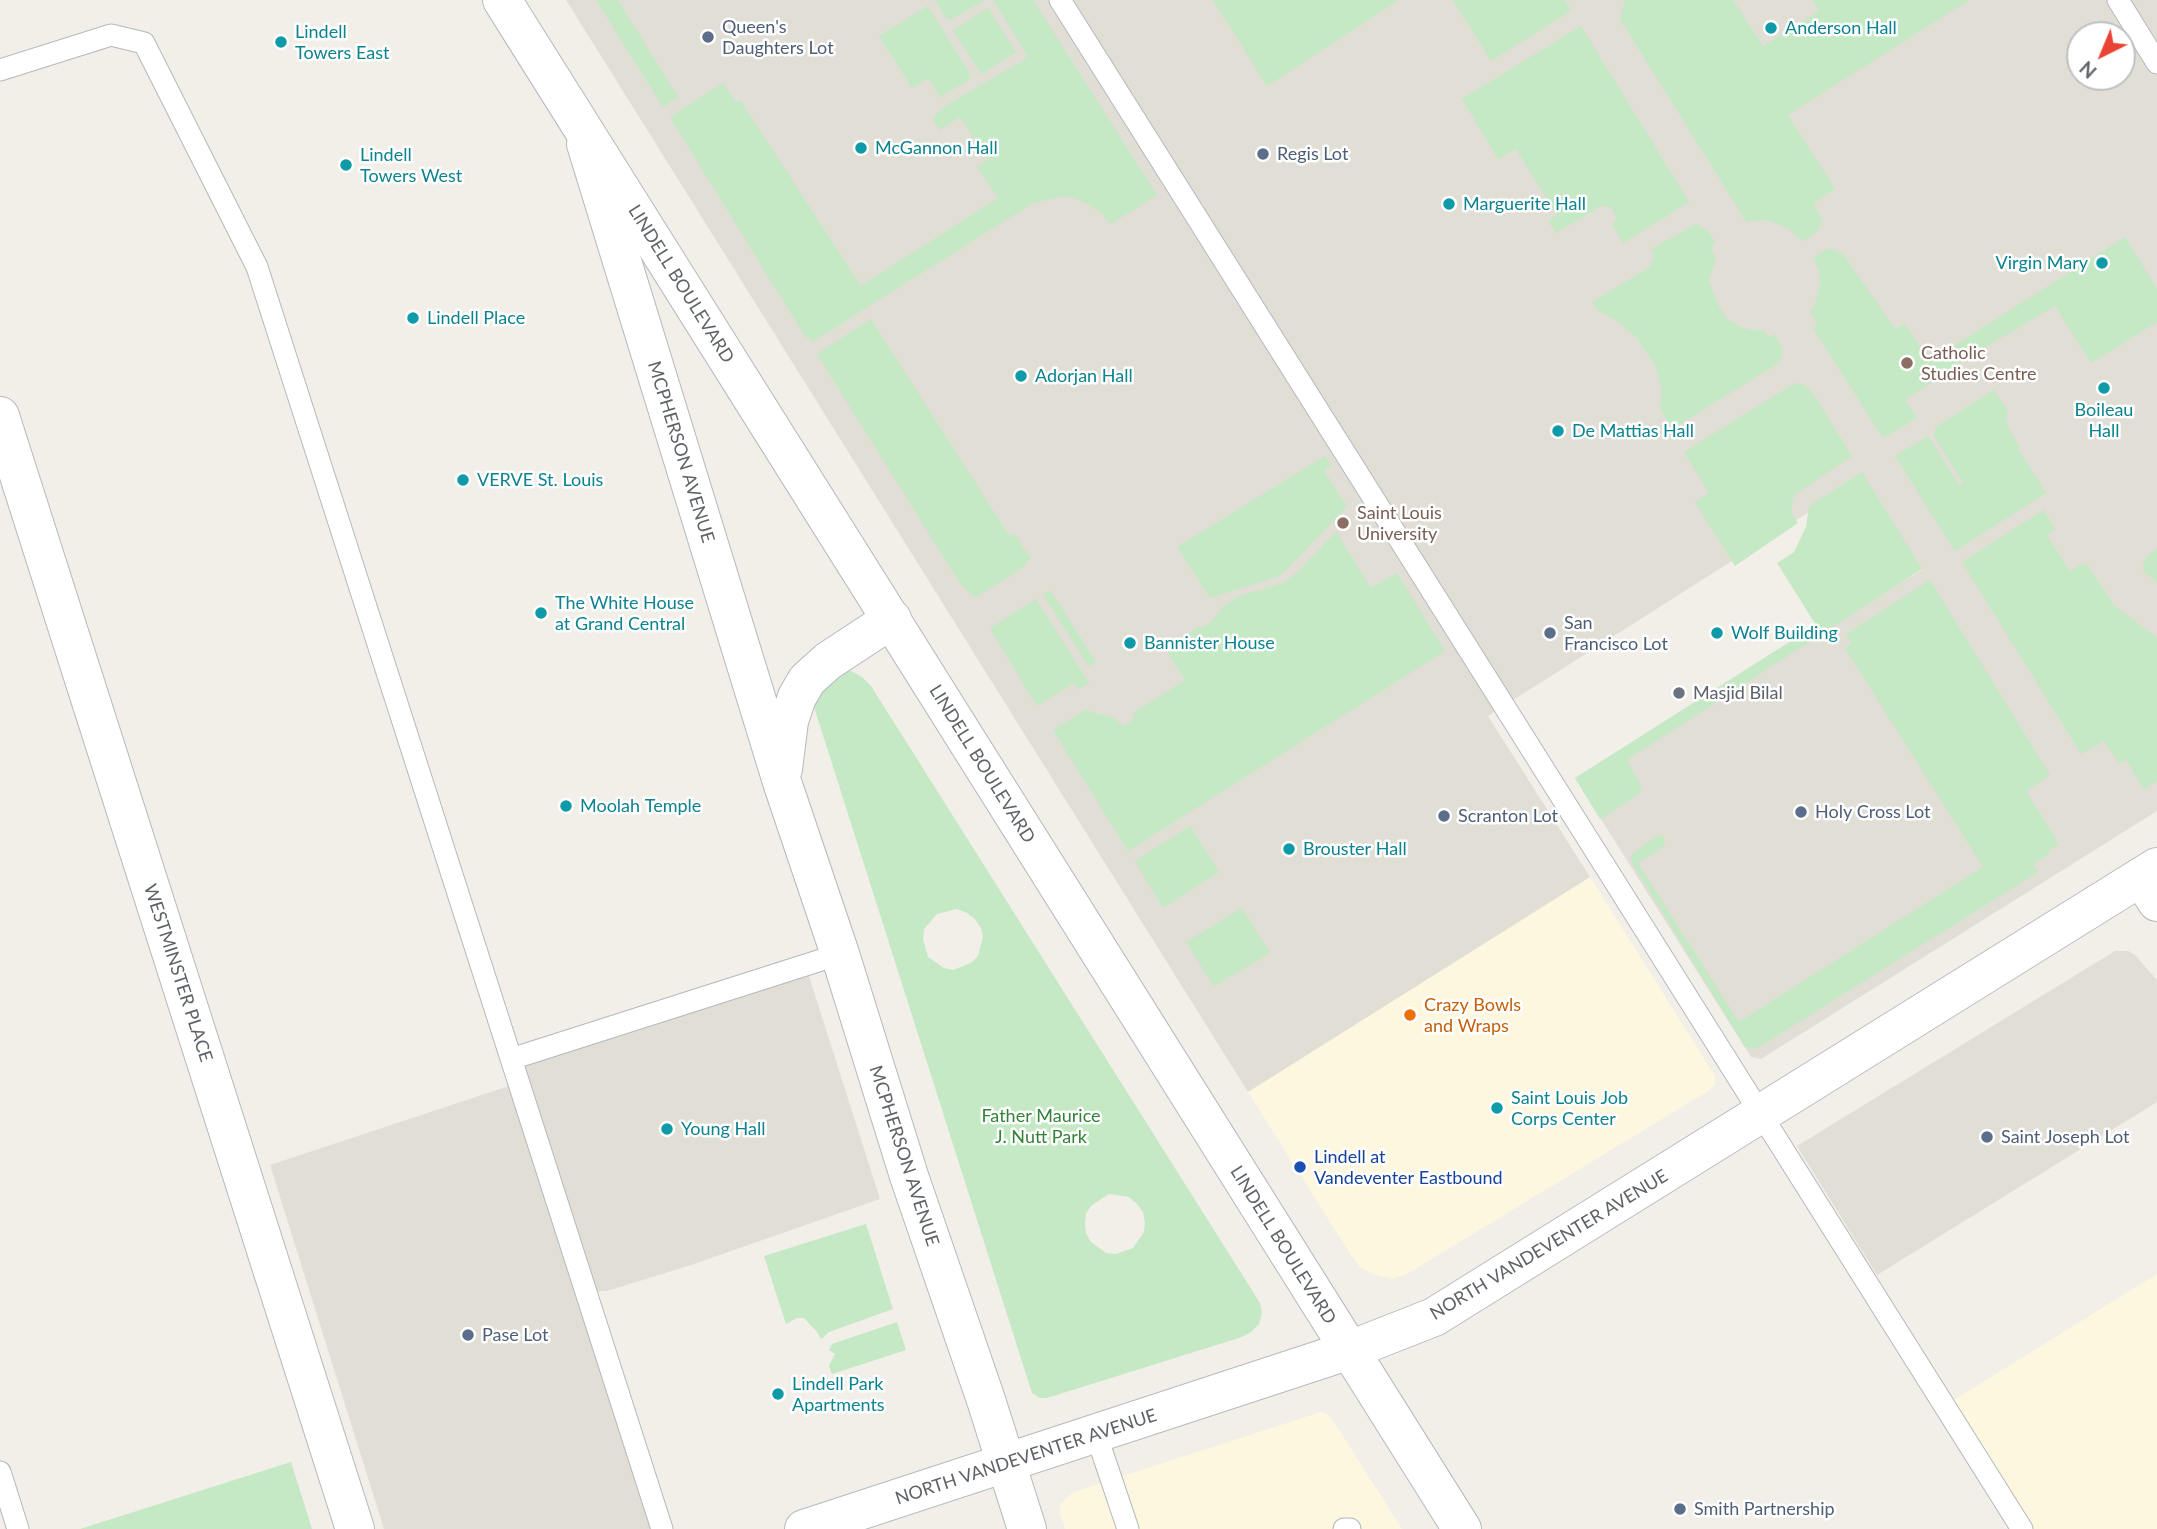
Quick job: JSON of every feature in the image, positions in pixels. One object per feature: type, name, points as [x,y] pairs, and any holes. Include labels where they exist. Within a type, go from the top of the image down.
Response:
[{"type":"main road","name":"LINDELL BOULEVARD","points":[[502,0],[1462,1529]]},
{"type":"main road","name":"MCPHERSON AVENUE","points":[[579,122],[782,782],[840,954],[908,1176],[1007,1463],[1027,1529]]},
{"type":"main road","name":"WESTMINSTER PLACE","points":[[0,416],[355,1529]]},
{"type":"main road","name":"MCPHERSON AVENUE","points":[[782,782],[789,722],[797,696],[807,680],[828,661],[892,620]]},
{"type":"main road","name":"NORTH VANDEVENTER AVENUE","points":[[804,1529],[1350,1350],[1434,1317],[1762,1114],[2152,882]]},
{"type":"lane","points":[[1060,0],[2022,1529]]},
{"type":"lane","points":[[2118,0],[2157,63]]},
{"type":"lane","points":[[0,70],[111,35],[144,43],[257,267],[662,1529]]},
{"type":"lane","points":[[511,1059],[840,954]]},
{"type":"lane","points":[[1096,1434],[1128,1527]]},
{"type":"lane","points":[[0,1472],[18,1529]]},
{"type":"shaded area","name":"Saint Louis University","points":[[566,0],[2157,0],[2157,811],[1761,1059],[1751,1057],[1575,778],[1922,570],[1864,477],[1488,716],[1590,877],[1248,1092]]},
{"type":"shaded area","points":[[1590,877],[1715,1076],[1715,1084],[1708,1091],[1407,1274],[1393,1279],[1372,1274],[1360,1267],[1351,1255],[1248,1092]]},
{"type":"shaded area","points":[[2115,951],[2134,954],[2157,980],[2157,1102],[1877,1275],[1797,1146]]},
{"type":"shaded area","points":[[808,973],[880,1199],[691,1265],[580,1298],[651,1529],[384,1529],[270,1165],[509,1086],[504,1072]]},
{"type":"shaded area","points":[[2157,1274],[2157,1529],[2032,1529],[1954,1400]]},
{"type":"shaded area","points":[[1321,1412],[1334,1422],[1402,1529],[1065,1529],[1060,1504],[1074,1492]]},
{"type":"green space","points":[[596,0],[618,0],[678,97],[663,107]]},
{"type":"green space","points":[[936,0],[985,0],[952,19],[947,19]]},
{"type":"green space","points":[[993,0],[1033,0],[1157,195],[1111,224],[1099,211],[1082,201],[1065,196],[1033,203],[812,342],[809,337],[806,338],[670,117],[723,83],[736,103],[740,100],[861,286],[998,198],[977,166],[988,160],[960,117],[940,130],[932,118],[945,106],[1024,60],[1027,55]]},
{"type":"green space","points":[[1213,0],[1399,0],[1267,86]]},
{"type":"green space","points":[[1453,0],[1565,0],[1571,11],[1491,61]]},
{"type":"green space","points":[[1625,0],[1733,0],[1763,46],[1819,11],[1812,0],[1969,0],[1788,115],[1835,189],[1813,204],[1822,218],[1818,231],[1803,241],[1789,229],[1766,220],[1747,223],[1620,19]]},
{"type":"green space","points":[[928,6],[970,74],[966,82],[940,97],[928,78],[912,88],[879,36]]},
{"type":"green space","points":[[988,8],[1016,52],[981,74],[953,30]]},
{"type":"green space","points":[[1581,26],[1689,202],[1623,243],[1612,225],[1617,218],[1611,207],[1601,206],[1556,233],[1548,221],[1557,215],[1516,149],[1498,159],[1462,99]]},
{"type":"green space","points":[[1696,224],[1710,233],[1716,244],[1710,248],[1716,258],[1709,281],[1719,307],[1728,320],[1739,326],[1750,330],[1763,330],[1769,338],[1775,334],[1782,348],[1782,358],[1777,364],[1672,429],[1660,409],[1662,390],[1656,367],[1637,338],[1617,321],[1598,311],[1592,302],[1650,267],[1654,255],[1650,250]]},
{"type":"green space","points":[[2125,237],[2157,289],[2157,322],[2091,363],[2055,306],[1977,352],[1905,400],[1917,418],[1883,438],[1813,328],[1818,324],[1810,312],[1816,302],[1820,284],[1819,271],[1813,258],[1829,248],[1843,254],[1895,329],[1905,324],[1930,361]]},
{"type":"green space","points":[[871,319],[1010,537],[1015,534],[1030,558],[1024,567],[978,596],[973,596],[961,585],[817,354]]},
{"type":"green space","points":[[1795,383],[1810,389],[1852,456],[1794,495],[1791,512],[1798,523],[1735,566],[1695,502],[1709,493],[1684,452]]},
{"type":"green space","points":[[1994,390],[2008,411],[2006,418],[2020,447],[2018,449],[2046,493],[1955,551],[1895,456],[1928,436],[1959,485],[1963,483],[1933,434],[1936,432],[1934,428]]},
{"type":"green space","points":[[1325,456],[1331,466],[1324,470],[1347,507],[1280,576],[1210,598],[1177,547]]},
{"type":"green space","points":[[1862,472],[1922,569],[1627,760],[1642,787],[1639,794],[1600,819],[1575,778],[1816,625],[1777,563],[1794,552],[1806,527],[1809,506]]},
{"type":"green space","points":[[2044,510],[2055,529],[2047,535],[2070,571],[2082,564],[2087,565],[2115,606],[2157,638],[2157,781],[2144,789],[2126,760],[2119,763],[2104,741],[2081,754],[1962,562]]},
{"type":"green space","points":[[1336,532],[1371,588],[1397,573],[1445,651],[1128,851],[1053,730],[1085,710],[1114,718],[1123,726],[1135,719],[1132,714],[1185,680],[1165,648],[1199,627],[1204,627],[1237,597],[1283,583],[1298,572]]},
{"type":"green space","points":[[2157,548],[2157,582],[2144,572],[2143,565],[2146,557]]},
{"type":"green space","points":[[1930,580],[2050,775],[2026,791],[2059,844],[2033,864],[2038,872],[1756,1049],[1745,1047],[1631,861],[1632,854],[1658,835],[1664,837],[1662,848],[1638,863],[1739,1022],[1983,867],[1845,648],[1852,644],[1846,634]]},
{"type":"green space","points":[[1048,591],[1052,593],[1096,662],[1089,666],[1043,595]]},
{"type":"green space","points":[[1036,599],[1089,683],[1079,689],[1074,683],[1037,706],[990,628]]},
{"type":"green space","name":"Father Maurice J. Nutt Park","points":[[840,670],[851,671],[871,686],[1260,1303],[1262,1313],[1259,1324],[1251,1332],[1047,1398],[1040,1398],[1032,1393],[814,700]],"holes":[[[957,909],[975,919],[983,937],[978,956],[971,963],[953,970],[944,968],[928,957],[923,939],[924,929],[937,914]],[[1109,1194],[1129,1197],[1143,1212],[1145,1223],[1144,1232],[1133,1248],[1116,1254],[1106,1253],[1091,1242],[1086,1233],[1086,1213],[1092,1205]]]},
{"type":"green space","points":[[1190,826],[1219,872],[1163,908],[1135,861]]},
{"type":"green space","points":[[1242,908],[1270,953],[1214,986],[1186,942]]},
{"type":"green space","points":[[866,1224],[893,1309],[829,1332],[821,1339],[804,1318],[797,1318],[786,1324],[764,1256]]},
{"type":"green space","points":[[897,1322],[906,1350],[832,1374],[829,1366],[835,1354],[829,1350],[832,1344]]},
{"type":"green space","points":[[291,1462],[312,1529],[80,1529]]},
{"type":"place","name":"Anderson Hall","points":[[1771,28]]},
{"type":"place","name":"Queen's Daughters Lot","points":[[708,37]]},
{"type":"place","name":"Lindell Towers East","points":[[281,42]]},
{"type":"place","name":"McGannon Hall","points":[[861,148]]},
{"type":"place","name":"Regis Lot","points":[[1263,154]]},
{"type":"place","name":"Lindell Towers West","points":[[346,165]]},
{"type":"place","name":"Marguerite Hall","points":[[1449,204]]},
{"type":"place","name":"Virgin Mary","points":[[2102,263]]},
{"type":"place","name":"Lindell Place","points":[[413,318]]},
{"type":"place","name":"Catholic Studies Centre","points":[[1907,363]]},
{"type":"place","name":"Adorjan Hall","points":[[1021,376]]},
{"type":"place","name":"Boileau Hall","points":[[2104,388]]},
{"type":"place","name":"De Mattias Hall","points":[[1558,431]]},
{"type":"place","name":"VERVE St. Louis","points":[[463,480]]},
{"type":"place","name":"Saint Louis University","points":[[1343,523]]},
{"type":"place","name":"The White House at Grand Central","points":[[541,613]]},
{"type":"place","name":"San Francisco Lot","points":[[1550,633]]},
{"type":"place","name":"Wolf Building","points":[[1717,633]]},
{"type":"place","name":"Bannister House","points":[[1130,643]]},
{"type":"place","name":"Masjid Bilal","points":[[1679,693]]},
{"type":"place","name":"Moolah Temple","points":[[566,806]]},
{"type":"place","name":"Holy Cross Lot","points":[[1801,812]]},
{"type":"place","name":"Scranton Lot","points":[[1444,816]]},
{"type":"place","name":"Brouster Hall","points":[[1289,849]]},
{"type":"place","name":"Crazy Bowls and Wraps","points":[[1410,1015]]},
{"type":"place","name":"Saint Louis Job Corps Center","points":[[1497,1108]]},
{"type":"place","name":"Young Hall","points":[[667,1129]]},
{"type":"place","name":"Saint Joseph Lot","points":[[1987,1137]]},
{"type":"place","name":"Lindell at Vandeventer Eastbound","points":[[1300,1167]]},
{"type":"place","name":"Pase Lot","points":[[468,1335]]},
{"type":"place","name":"Lindell Park Apartments","points":[[778,1394]]},
{"type":"place","name":"Smith Partnership","points":[[1680,1509]]}]
